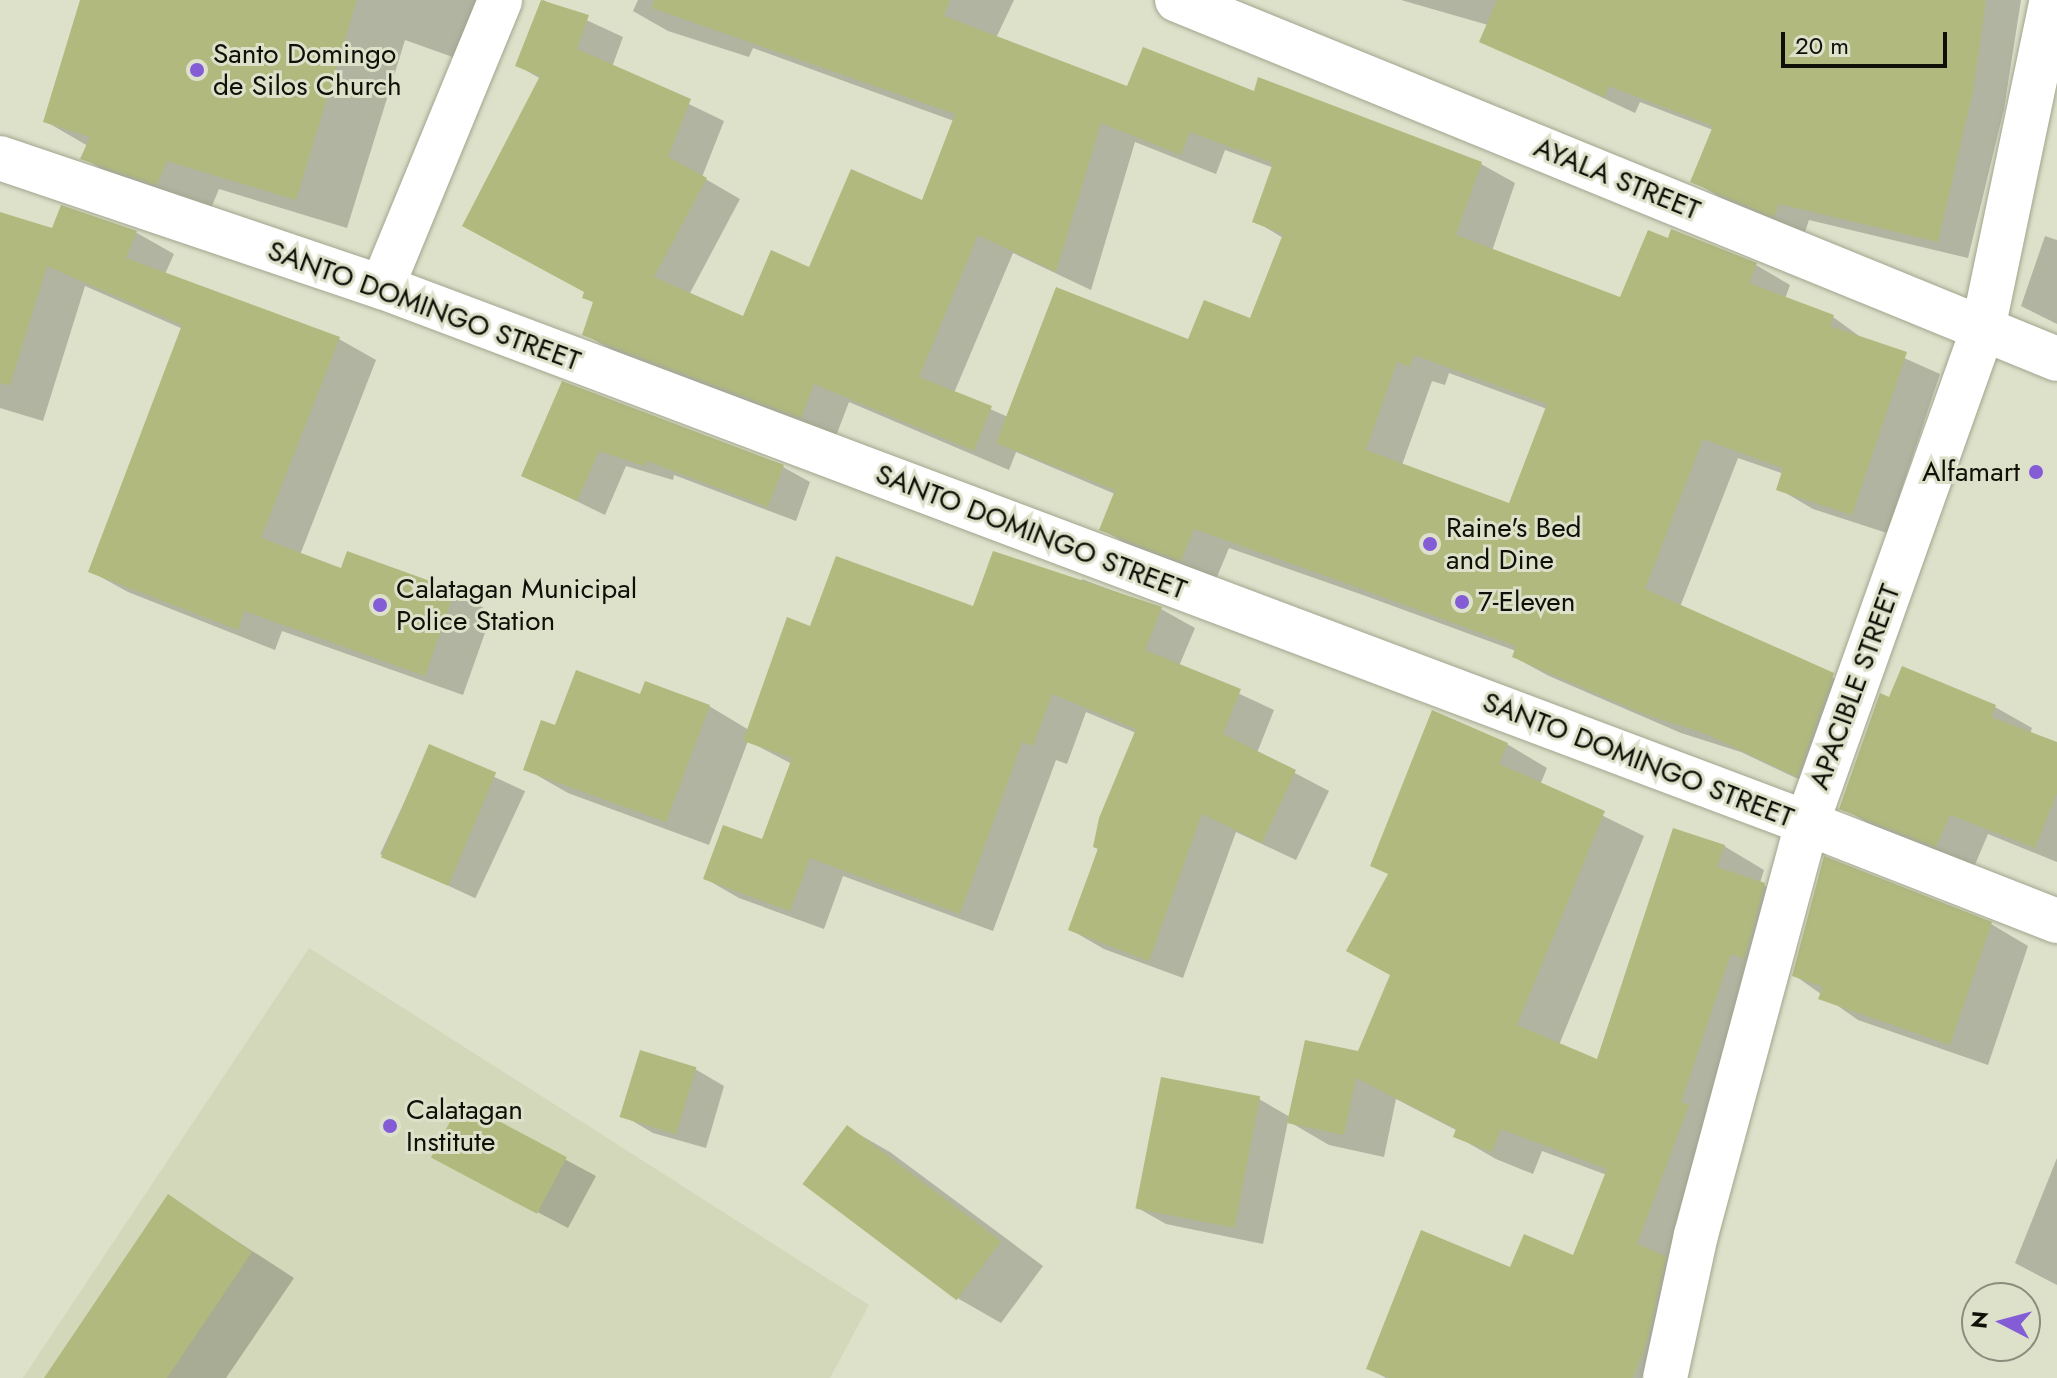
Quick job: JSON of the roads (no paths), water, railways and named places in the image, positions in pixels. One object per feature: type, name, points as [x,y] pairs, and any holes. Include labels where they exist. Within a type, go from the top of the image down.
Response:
[{"type":"main road","points":[[382,287],[500,0]]},
{"type":"main road","name":"AYALA STREET","points":[[1177,0],[2057,359]]},
{"type":"main road","name":"APACIBLE STREET","points":[[1665,1378],[1696,1235],[1807,823],[1983,329],[2052,0]]},
{"type":"main road","name":"SANTO DOMINGO STREET","points":[[0,158],[382,287],[1807,823],[2057,921]]},
{"type":"place","name":"Santo Domingo de Silos Church","points":[[197,70]]},
{"type":"place","name":"Alfamart","points":[[2036,472]]},
{"type":"place","name":"Raine's Bed and Dine","points":[[1430,544]]},
{"type":"place","name":"7-Eleven","points":[[1462,602]]},
{"type":"place","name":"Calatagan Municipal Police Station","points":[[380,605]]},
{"type":"place","name":"Calatagan Institute","points":[[390,1126]]}]
